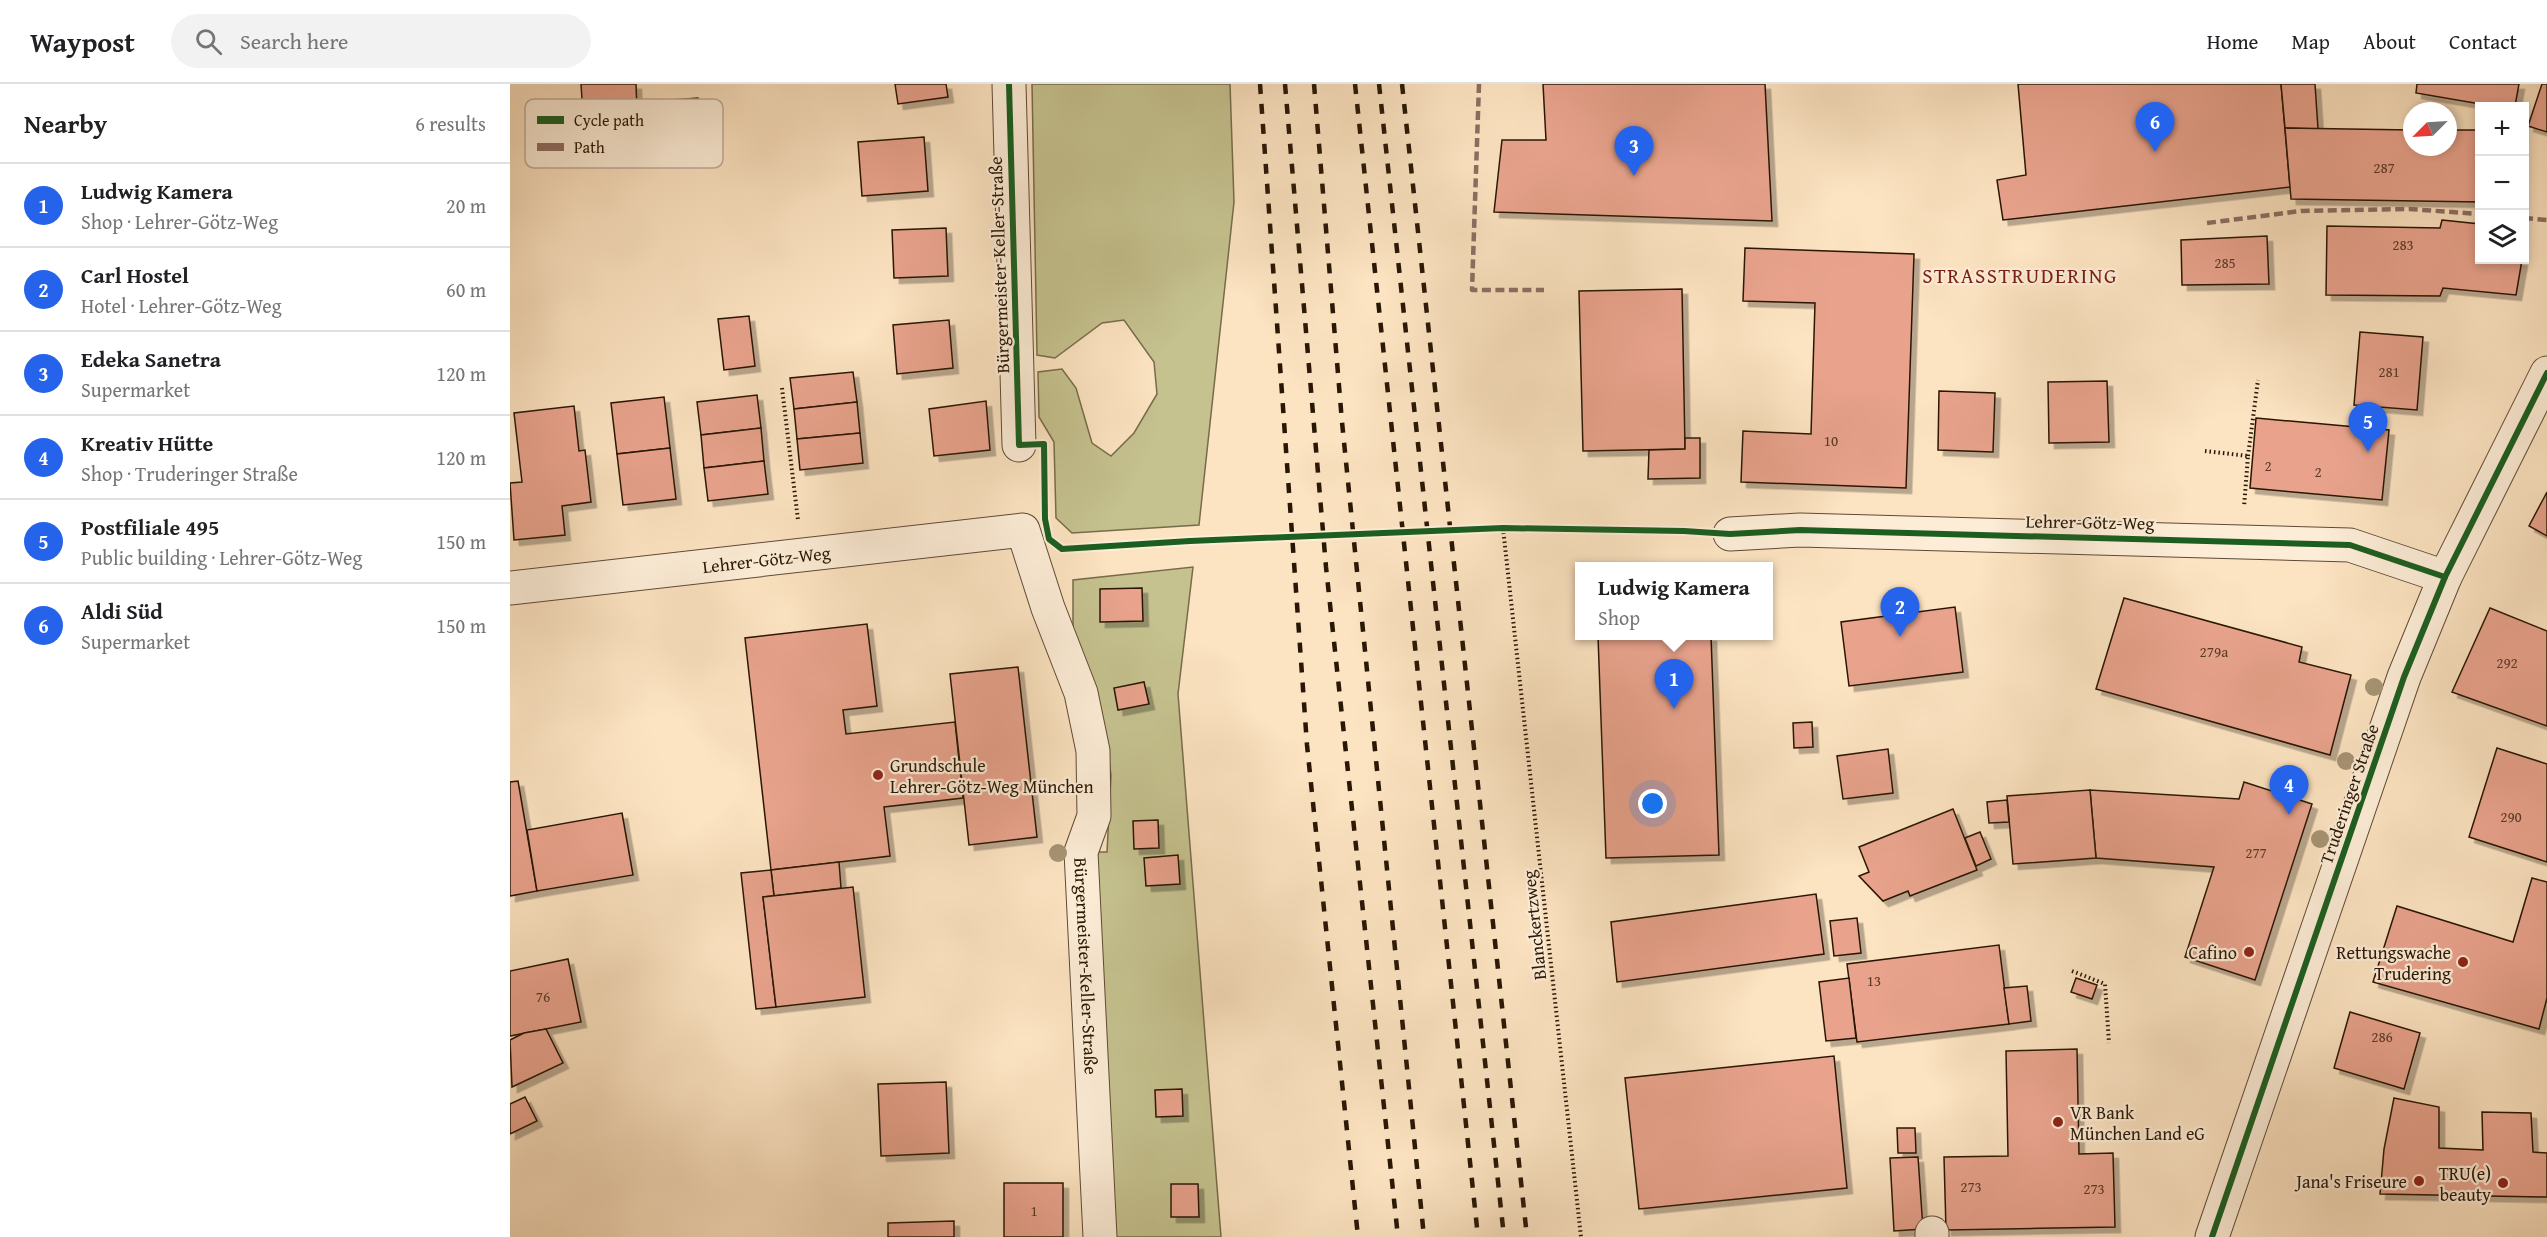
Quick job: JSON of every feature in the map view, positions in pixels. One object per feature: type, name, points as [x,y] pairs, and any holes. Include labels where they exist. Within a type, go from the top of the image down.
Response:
[{"type":"street","name":"Bürgermeister-Keller-Straße","points":[[1009,84],[1019,445]]},
{"type":"street","name":"Truderinger Straße","points":[[2212,1237],[2404,677],[2445,577],[2547,373]]},
{"type":"street","name":"Bürgermeister-Keller-Straße","points":[[1023,530],[1048,608],[1081,693],[1093,751],[1094,816],[1081,852],[1100,1237]]},
{"type":"street","name":"Lehrer-Götz-Weg","points":[[510,588],[1023,530]]},
{"type":"street","name":"Lehrer-Götz-Weg","points":[[1730,534],[1800,530],[2350,545],[2445,577]]},
{"type":"path","points":[[2242,541],[2248,456],[2258,380]]},
{"type":"path","points":[[782,388],[799,526]]},
{"type":"path","points":[[2205,451],[2248,456]]},
{"type":"path","points":[[2072,972],[2105,984],[2109,1043]]},
{"type":"shaded area","points":[[1032,84],[1230,84],[1234,202],[1199,525],[1072,533],[1056,518],[1054,442],[1039,417],[1038,372],[1062,369],[1076,388],[1092,443],[1111,456],[1134,433],[1157,394],[1154,362],[1124,320],[1102,323],[1055,358],[1037,355]]},
{"type":"shaded area","points":[[1193,567],[1178,694],[1221,1237],[1110,1237],[1095,852],[1107,852],[1111,775],[1101,709],[1073,639],[1073,580]]},
{"type":"building","points":[[581,84],[636,84],[637,99],[582,99]]},
{"type":"building","points":[[895,84],[946,84],[948,97],[898,104]]},
{"type":"building","points":[[1543,84],[1765,84],[1772,221],[1494,212],[1502,140],[1546,140]]},
{"type":"building","points":[[2018,84],[2281,84],[2290,187],[2003,220],[1997,180],[2026,175]]},
{"type":"building","points":[[2281,84],[2315,84],[2318,129],[2285,128]]},
{"type":"building","points":[[2417,84],[2519,84],[2516,102],[2475,103],[2416,93]]},
{"type":"building","points":[[2542,84],[2547,84],[2547,132],[2529,126]]},
{"type":"building","points":[[2285,128],[2403,130],[2403,156],[2457,156],[2457,130],[2475,130],[2475,202],[2291,199]]},
{"type":"building","points":[[924,137],[928,191],[862,196],[858,142]]},
{"type":"building","points":[[2442,220],[2475,223],[2475,264],[2521,264],[2516,295],[2443,288],[2440,296],[2326,295],[2327,226],[2440,228]]},
{"type":"building","points":[[946,228],[948,276],[894,278],[892,230]]},
{"type":"building","points":[[2267,236],[2269,284],[2182,285],[2181,240]]},
{"type":"building","points":[[1745,248],[1914,254],[1906,488],[1741,482],[1743,431],[1811,434],[1815,303],[1743,301]]},
{"type":"building","points":[[1682,289],[1685,449],[1583,451],[1579,291]]},
{"type":"building","points":[[749,316],[755,366],[724,370],[718,319]]},
{"type":"building","points":[[949,320],[953,368],[897,374],[893,325]]},
{"type":"building","points":[[2360,332],[2423,337],[2417,410],[2354,405]]},
{"type":"building","points":[[853,372],[857,402],[794,409],[790,378]]},
{"type":"building","points":[[2107,381],[2109,442],[2049,443],[2048,382]]},
{"type":"building","points":[[1939,391],[1995,393],[1993,452],[1938,450]]},
{"type":"building","points":[[757,395],[761,428],[701,435],[697,402]]},
{"type":"building","points":[[664,397],[670,448],[617,454],[611,403]]},
{"type":"building","points":[[986,401],[990,450],[934,456],[929,409]]},
{"type":"building","points":[[857,402],[860,433],[797,439],[794,409]]},
{"type":"building","points":[[574,406],[579,451],[585,450],[591,502],[562,506],[565,535],[514,540],[510,483],[522,482],[514,413]]},
{"type":"building","points":[[2256,418],[2389,430],[2382,500],[2250,488]]},
{"type":"building","points":[[761,428],[764,461],[704,468],[701,435]]},
{"type":"building","points":[[860,433],[863,463],[800,470],[797,439]]},
{"type":"building","points":[[1685,438],[1700,438],[1700,478],[1648,479],[1649,450],[1685,449]]},
{"type":"building","points":[[670,448],[676,499],[623,505],[617,454]]},
{"type":"building","points":[[764,461],[768,494],[708,501],[704,468]]},
{"type":"building","points":[[2547,492],[2547,536],[2529,526]]},
{"type":"building","points":[[1142,588],[1143,621],[1100,622],[1100,589]]},
{"type":"building","points":[[2124,598],[2302,647],[2299,662],[2351,675],[2330,755],[2096,689]]},
{"type":"building","points":[[1955,607],[1963,672],[1849,686],[1841,622]]},
{"type":"building","points":[[2490,608],[2547,631],[2547,726],[2452,692]]},
{"type":"building","points":[[867,624],[877,706],[843,710],[846,734],[955,722],[963,798],[884,807],[890,856],[771,870],[745,638]]},
{"type":"building","points":[[1598,640],[1711,640],[1719,855],[1606,858]]},
{"type":"building","points":[[1018,667],[1037,837],[969,845],[950,674]]},
{"type":"building","points":[[1144,682],[1149,704],[1118,710],[1114,688]]},
{"type":"building","points":[[1812,722],[1813,747],[1794,748],[1793,723]]},
{"type":"building","points":[[2497,748],[2547,764],[2547,862],[2469,837]]},
{"type":"building","points":[[1888,749],[1893,793],[1843,799],[1837,756]]},
{"type":"building","points":[[518,781],[537,891],[510,896],[510,782]]},
{"type":"building","points":[[2244,782],[2312,804],[2255,980],[2185,957],[2214,867],[2096,858],[2090,790],[2239,799]]},
{"type":"building","points":[[2090,790],[2096,858],[2013,864],[2007,796]]},
{"type":"building","points":[[2007,800],[2009,822],[1989,823],[1987,802]]},
{"type":"building","points":[[1953,809],[1977,870],[1910,896],[1908,891],[1883,901],[1859,876],[1869,872],[1859,847]]},
{"type":"building","points":[[622,813],[633,875],[537,891],[527,830]]},
{"type":"building","points":[[1158,820],[1159,848],[1134,849],[1133,821]]},
{"type":"building","points":[[1980,832],[1991,859],[1976,866],[1965,838]]},
{"type":"building","points":[[1178,855],[1180,884],[1146,886],[1144,858]]},
{"type":"building","points":[[839,862],[841,888],[774,896],[771,870]]},
{"type":"building","points":[[771,870],[774,896],[763,897],[776,1007],[756,1009],[741,873]]},
{"type":"building","name":"Rettungswache Trudering","points":[[2532,878],[2547,882],[2547,998],[2539,1029],[2373,982],[2397,906],[2513,942]]},
{"type":"building","points":[[853,887],[865,997],[776,1007],[763,897]]},
{"type":"building","points":[[1816,894],[1824,954],[1617,982],[1611,922]]},
{"type":"building","points":[[1857,918],[1861,953],[1834,956],[1830,921]]},
{"type":"building","points":[[1999,945],[2009,1024],[1857,1042],[1847,964]]},
{"type":"building","points":[[568,959],[581,1022],[510,1036],[510,971]]},
{"type":"building","points":[[1849,978],[1856,1038],[1826,1041],[1819,982]]},
{"type":"building","points":[[2076,978],[2097,985],[2092,999],[2071,992]]},
{"type":"building","points":[[2027,986],[2031,1021],[2009,1024],[2004,988]]},
{"type":"building","points":[[2350,1012],[2420,1033],[2404,1089],[2334,1068]]},
{"type":"building","points":[[546,1029],[563,1063],[512,1087],[510,1040],[524,1033]]},
{"type":"building","points":[[2077,1049],[2079,1154],[2113,1153],[2115,1227],[1946,1230],[1944,1157],[2008,1156],[2006,1051]]},
{"type":"building","points":[[1834,1056],[1847,1188],[1639,1209],[1625,1078]]},
{"type":"building","points":[[946,1082],[949,1153],[881,1156],[878,1084]]},
{"type":"building","points":[[1182,1089],[1183,1116],[1156,1117],[1155,1090]]},
{"type":"building","points":[[525,1097],[537,1121],[510,1134],[510,1104]]},
{"type":"building","points":[[2394,1098],[2439,1107],[2439,1148],[2483,1150],[2482,1112],[2531,1113],[2533,1152],[2547,1153],[2547,1197],[2380,1194],[2384,1149]]},
{"type":"building","points":[[1897,1128],[1915,1128],[1916,1153],[1898,1153]]},
{"type":"building","points":[[1918,1157],[1923,1229],[1894,1231],[1890,1158]]},
{"type":"building","points":[[1004,1183],[1063,1183],[1063,1237],[1004,1237]]},
{"type":"building","points":[[1171,1184],[1198,1184],[1199,1217],[1171,1217]]},
{"type":"building","points":[[954,1221],[954,1237],[888,1237],[888,1223]]},
{"type":"railway","points":[[1260,84],[1307,745],[1358,1237]]},
{"type":"railway","points":[[1285,84],[1326,567],[1398,1237]]},
{"type":"railway","points":[[1314,84],[1342,422],[1424,1237]]},
{"type":"railway","points":[[1355,84],[1478,1237]]},
{"type":"railway","points":[[1379,84],[1504,1237]]},
{"type":"railway","points":[[1402,84],[1527,1237]]},
{"type":"marked path","points":[[1479,84],[1472,290],[1544,290]]},
{"type":"marked path","points":[[2207,223],[2301,211],[2409,209],[2475,214]]},
{"type":"marked path","points":[[2529,218],[2547,220]]},
{"type":"cycle path","points":[[1009,84],[1019,445],[1044,444],[1045,519],[1049,539],[1062,549],[1190,541],[1503,528],[1730,534],[1800,530],[2350,545],[2445,577]]},
{"type":"cycle path","points":[[2212,1237],[2404,677],[2445,577],[2547,373]]},
{"type":"place","name":"Aldi Süd","points":[[2155,152]]},
{"type":"place","name":"Edeka Sanetra","points":[[1634,176]]},
{"type":"place","name":"Postfiliale 495","points":[[2368,452]]},
{"type":"place","name":"Carl Hostel","points":[[1900,637]]},
{"type":"place","name":"Ludwig Kamera","points":[[1674,709]]},
{"type":"place","name":"Grundschule Lehrer-Götz-Weg München","points":[[878,775]]},
{"type":"place","name":"Kreativ Hütte","points":[[2289,815]]},
{"type":"place","name":"Cafino","points":[[2249,952]]},
{"type":"place","name":"Rettungswache Trudering","points":[[2463,962]]},
{"type":"place","name":"VR Bank München Land eG","points":[[2058,1122]]},
{"type":"place","name":"Jana's Friseure","points":[[2419,1181]]},
{"type":"place","name":"TRU(e) beauty","points":[[2503,1183]]},
{"type":"district","name":"STRASSTRUDERING","points":[[2020,275]]}]
